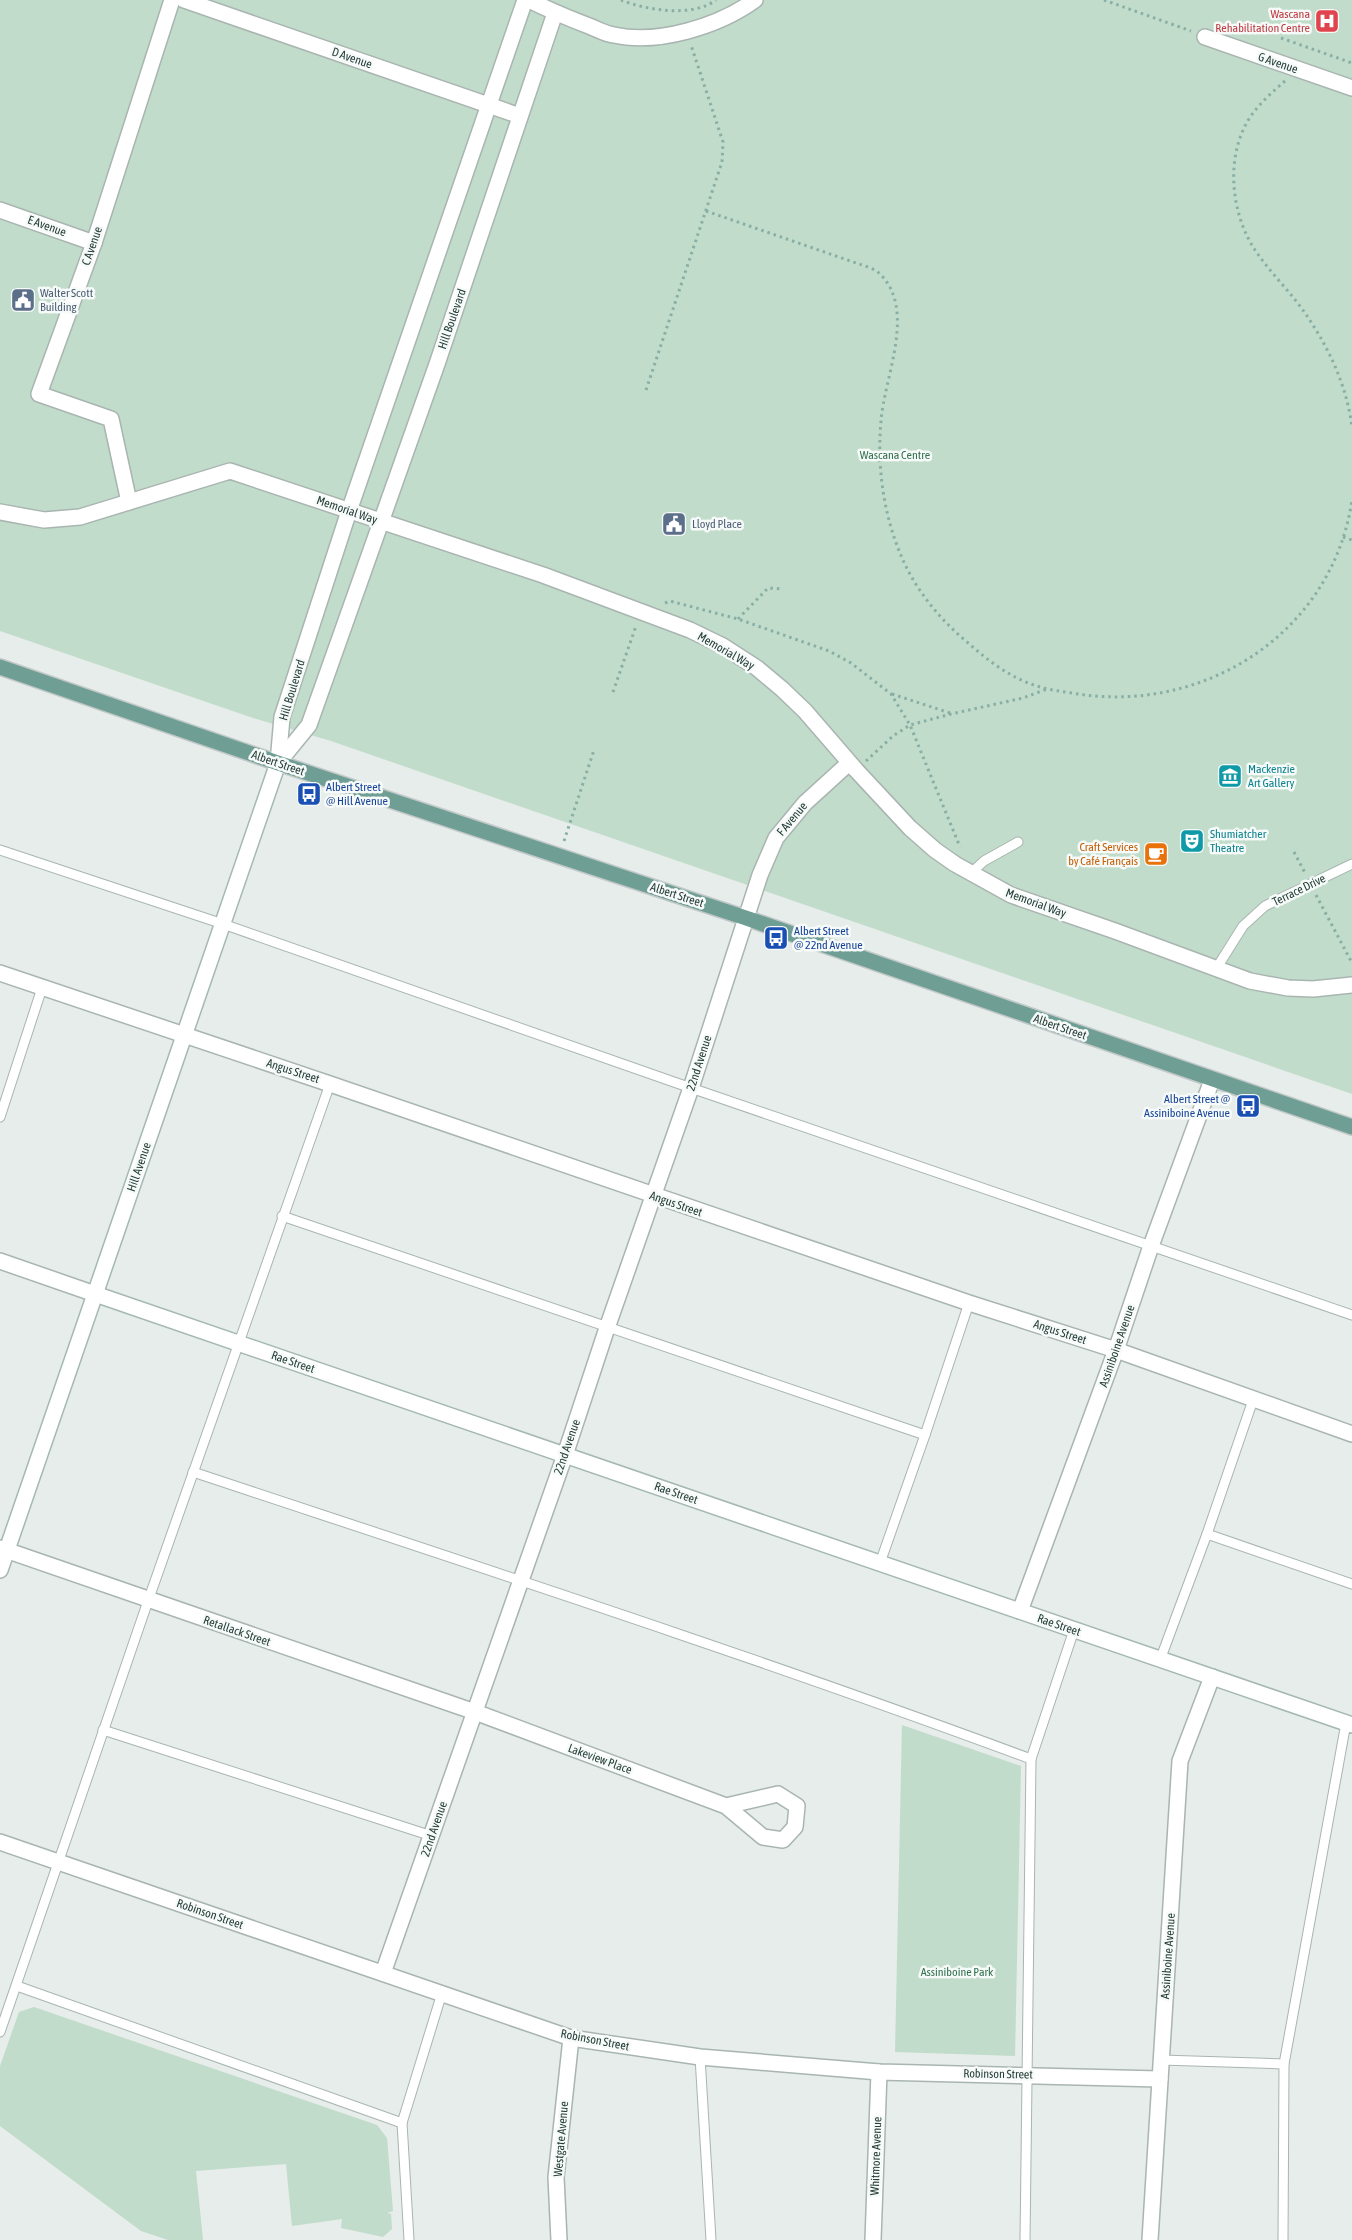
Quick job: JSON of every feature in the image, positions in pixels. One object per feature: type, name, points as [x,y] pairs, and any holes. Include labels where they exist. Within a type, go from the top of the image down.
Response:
[{"type":"main road","name":"Albert Street","points":[[0,667],[278,763],[746,918],[1352,1127]]},
{"type":"street","name":"C Avenue","points":[[129,502],[111,419],[39,394],[94,243],[172,0]]},
{"type":"street","name":"D Avenue","points":[[184,0],[520,116]]},
{"type":"street","name":"Hill Boulevard","points":[[278,763],[282,717],[349,511],[525,0]]},
{"type":"street","points":[[529,0],[555,13],[614,36],[656,37],[687,32],[742,10],[755,0]]},
{"type":"street","name":"Hill Boulevard","points":[[278,763],[309,725],[437,364],[555,13]]},
{"type":"street","name":"G Avenue","points":[[1205,37],[1352,88]]},
{"type":"street","name":"E Avenue","points":[[0,210],[94,243]]},
{"type":"street","name":"Memorial Way","points":[[0,512],[44,520],[80,518],[230,471],[606,598],[690,630],[723,646],[782,689],[805,711],[853,766],[916,833],[948,860],[1011,895],[1115,930],[1250,981],[1288,988],[1313,989],[1339,988],[1352,985]]},
{"type":"street","name":"Hill Avenue","points":[[0,1570],[3,1549],[95,1294],[278,763]]},
{"type":"street","name":"F Avenue","points":[[746,918],[760,875],[776,838],[805,803],[853,766]]},
{"type":"street","name":"22nd Avenue","points":[[383,1973],[565,1455],[607,1328],[691,1088],[746,918]]},
{"type":"street","name":"Angus Street","points":[[0,974],[330,1084],[968,1303],[1116,1350],[1352,1434]]},
{"type":"street","name":"Assiniboine Avenue","points":[[1020,1611],[1116,1350],[1151,1246],[1212,1080]]},
{"type":"street","name":"Rae Street","points":[[0,1261],[1349,1724]]},
{"type":"street","name":"Retallack Street","points":[[3,1549],[148,1601],[475,1712]]},
{"type":"street","name":"Assiniboine Avenue","points":[[1150,2240],[1180,1761],[1212,1677]]},
{"type":"street","name":"Lakeview Place","points":[[475,1712],[726,1806]]},
{"type":"street","name":"Robinson Street","points":[[0,1842],[571,2038],[700,2057],[879,2072],[1160,2080]]},
{"type":"street","name":"Westgate Avenue","points":[[559,2240],[556,2177],[571,2038]]},
{"type":"street","name":"Whitmore Avenue","points":[[874,2240],[879,2072]]},
{"type":"lane","points":[[971,873],[984,861],[1018,842]]},
{"type":"lane","points":[[0,850],[222,924],[691,1088],[1352,1315]]},
{"type":"lane","name":"Terrace Drive","points":[[1216,969],[1243,926],[1265,906],[1352,864]]},
{"type":"lane","points":[[0,1114],[42,988]]},
{"type":"lane","points":[[0,2032],[103,1730],[282,1216],[330,1084]]},
{"type":"lane","points":[[282,1216],[925,1435]]},
{"type":"lane","points":[[880,1563],[925,1435],[968,1303]]},
{"type":"lane","points":[[1160,1660],[1207,1534],[1253,1400]]},
{"type":"lane","points":[[193,1472],[521,1581],[911,1715],[1031,1759]]},
{"type":"lane","points":[[1207,1534],[1352,1584]]},
{"type":"lane","points":[[1025,2240],[1025,2075],[1031,1759],[1074,1630]]},
{"type":"lane","points":[[1283,2240],[1284,2064],[1349,1724]]},
{"type":"lane","points":[[103,1730],[432,1836]]},
{"type":"lane","points":[[17,1986],[402,2124]]},
{"type":"lane","points":[[408,2240],[402,2124],[442,1993]]},
{"type":"lane","points":[[700,2057],[711,2240]]},
{"type":"lane","points":[[1161,2060],[1284,2064]]},
{"type":"path","points":[[621,0],[633,5],[672,12],[711,4],[716,0]]},
{"type":"path","points":[[1104,0],[1205,37]]},
{"type":"path","points":[[646,390],[722,162],[723,142],[681,11]]},
{"type":"path","points":[[1281,38],[1352,63]]},
{"type":"path","points":[[1291,67],[1286,81],[1255,110],[1245,126],[1235,164],[1234,185],[1236,204],[1244,231],[1254,248],[1297,301],[1324,344],[1339,375],[1349,406],[1352,427]]},
{"type":"path","points":[[706,211],[860,264],[879,272],[886,282],[894,301],[897,338],[883,399],[880,422],[881,461],[888,519],[900,554],[917,586],[949,627],[992,664],[1029,684],[1093,697],[1127,698],[1177,691],[1228,671],[1256,655],[1294,621],[1319,588],[1343,537],[1352,500]]},
{"type":"path","points":[[1343,537],[1352,540]]},
{"type":"path","points":[[738,619],[768,588],[782,589]]},
{"type":"path","points":[[853,766],[905,728],[950,714],[1023,698],[1048,689]]},
{"type":"path","points":[[890,694],[950,714]]},
{"type":"path","points":[[559,856],[594,750]]},
{"type":"path","points":[[1294,852],[1352,963]]},
{"type":"green space","name":"Wascana Centre","points":[[0,0],[1352,0],[1352,1094],[331,741],[253,718],[0,631]]},
{"type":"green space","name":"Assiniboine Park","points":[[902,1725],[1021,1766],[1015,2056],[895,2052]]},
{"type":"green space","points":[[34,2007],[377,2125],[387,2138],[393,2211],[387,2213],[391,2214],[392,2229],[383,2237],[341,2228],[342,2219],[292,2226],[286,2164],[196,2171],[203,2240],[168,2240],[141,2231],[0,2126],[0,2066],[19,2012]]},
{"type":"place","name":"Wascana Rehabilitation Centre","points":[[1327,21]]},
{"type":"place","name":"Walter Scott Building","points":[[23,300]]},
{"type":"place","name":"Lloyd Place","points":[[674,524]]},
{"type":"place","name":"Mackenzie Art Gallery","points":[[1230,776]]},
{"type":"place","name":"Albert Street @ Hill Avenue","points":[[309,794]]},
{"type":"place","name":"Shumiatcher Theatre","points":[[1192,841]]},
{"type":"place","name":"Craft Services by Café Français","points":[[1156,854]]},
{"type":"place","name":"Albert Street @ 22nd Avenue","points":[[776,938]]},
{"type":"place","name":"Albert Street @ Assiniboine Avenue","points":[[1248,1106]]}]
